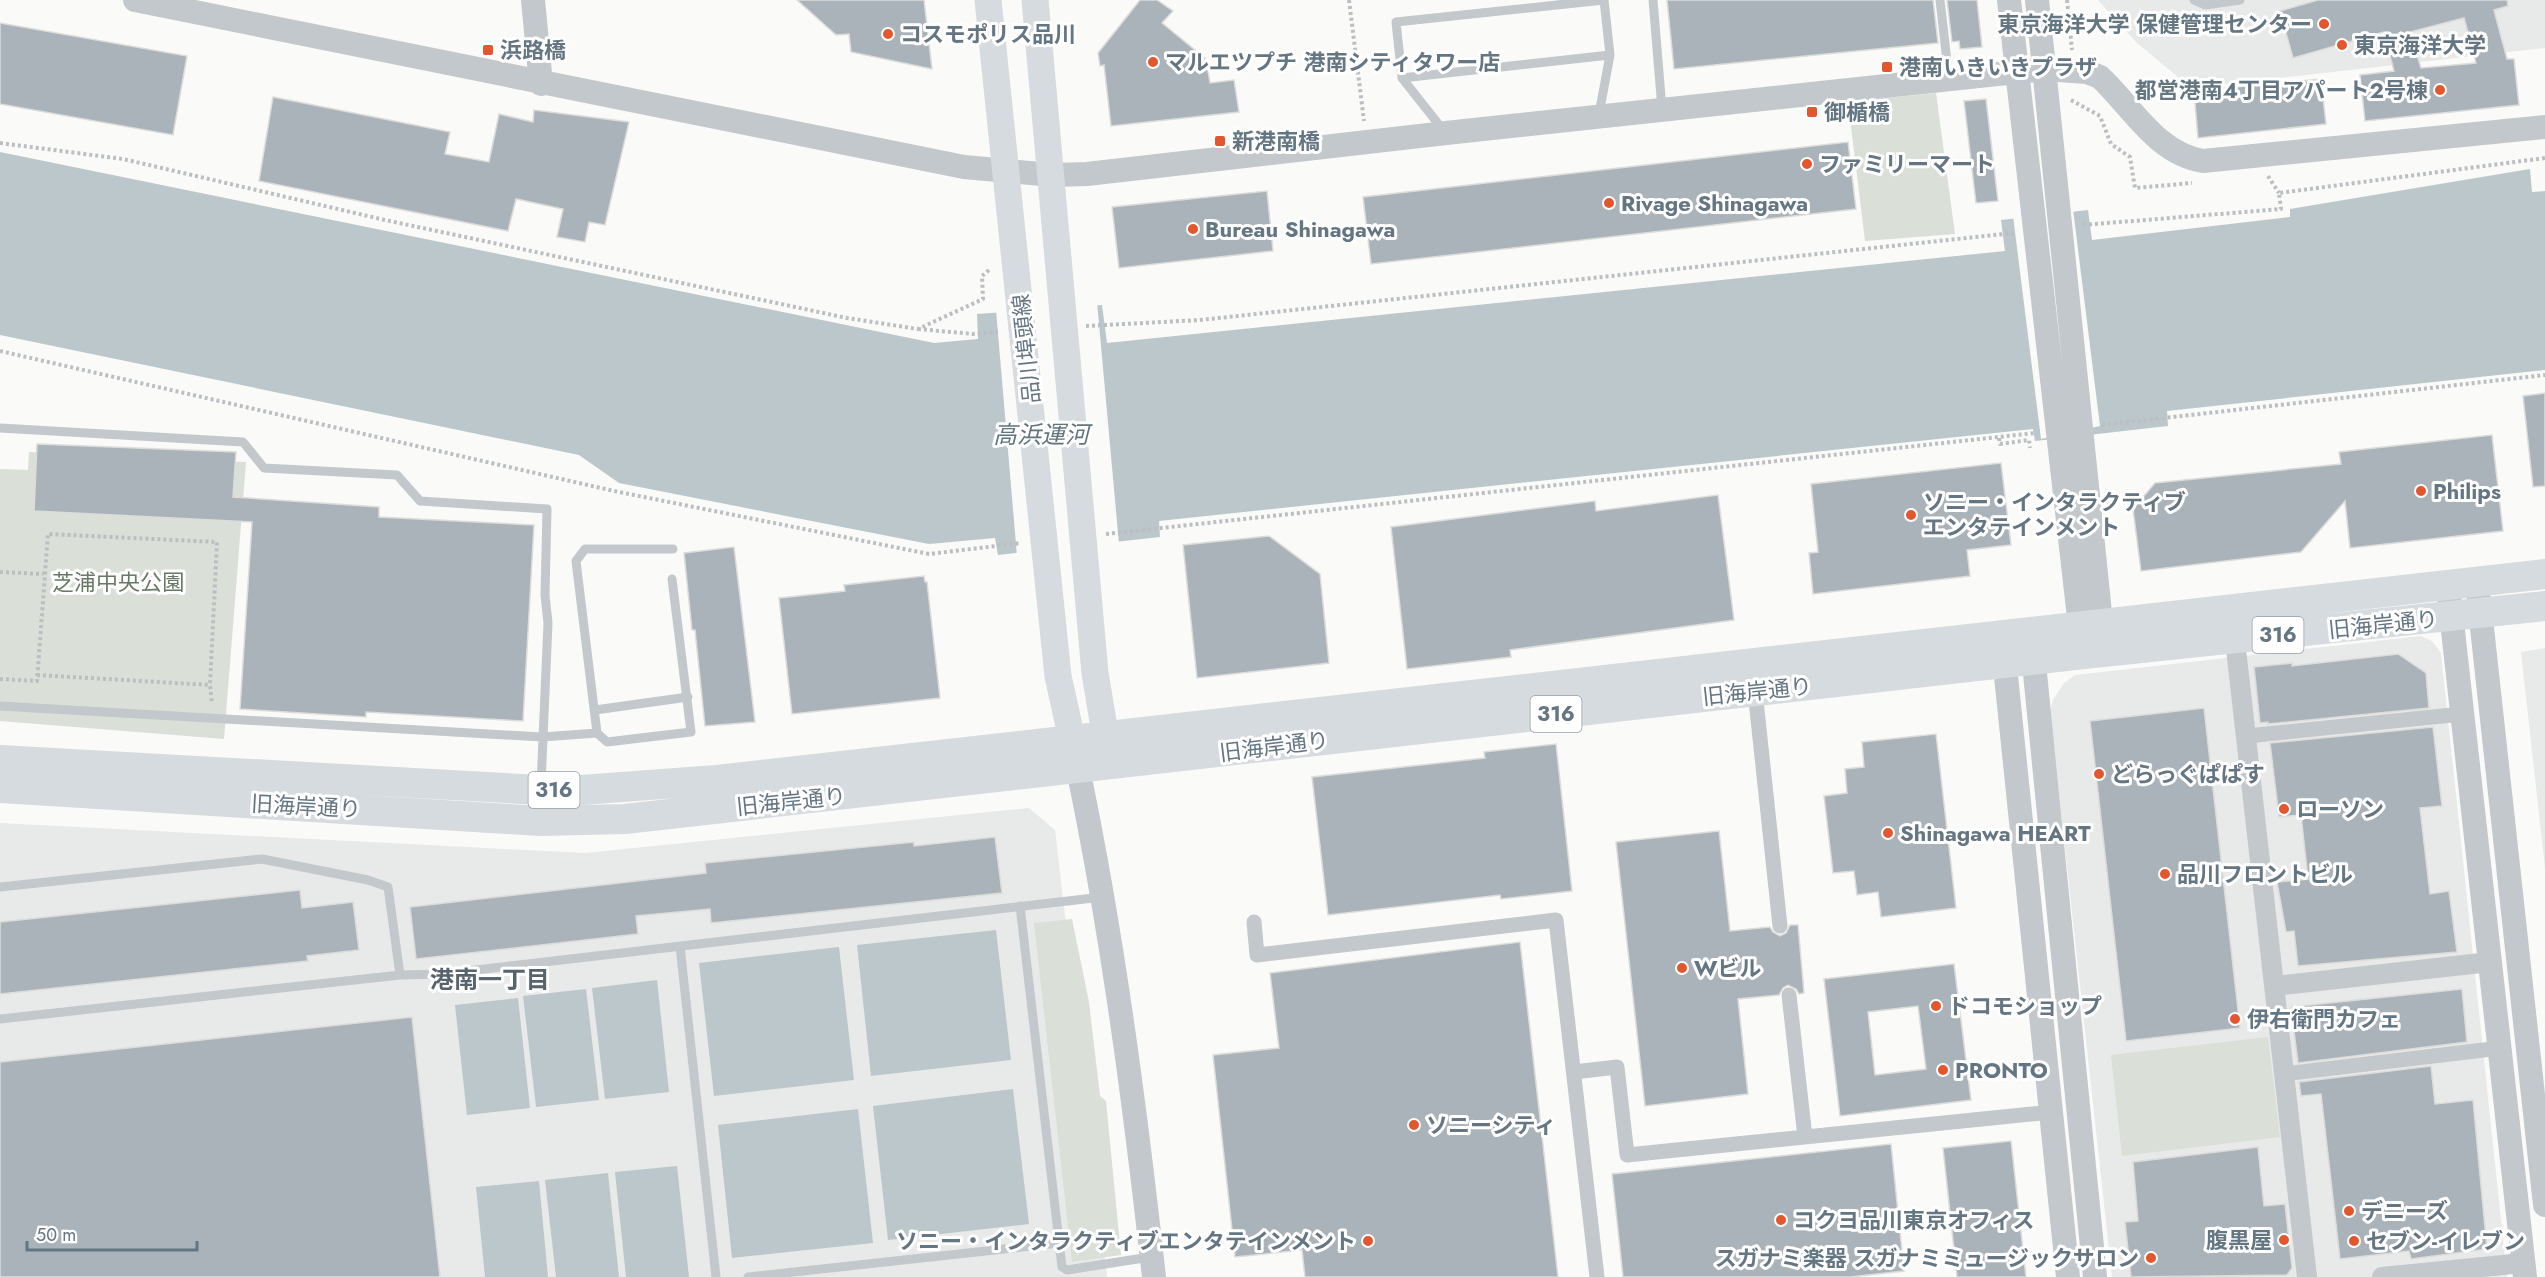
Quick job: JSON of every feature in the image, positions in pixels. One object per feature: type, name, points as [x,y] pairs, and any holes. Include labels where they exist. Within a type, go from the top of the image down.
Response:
[{"type":"main road","name":"品川埠頭線","points":[[988,0],[1008,172],[1058,676],[1078,769]]},
{"type":"main road","name":"品川埠頭線","points":[[1035,0],[1053,176],[1095,673],[1110,765]]},
{"type":"main road","name":"旧海岸通り","points":[[0,760],[541,790],[580,790],[717,780],[1105,734],[2092,640],[2463,584],[2545,574]]},
{"type":"main road","name":"旧海岸通り","points":[[2092,640],[2235,640],[2545,606]]},
{"type":"main road","name":"旧海岸通り","points":[[0,788],[580,821],[719,809],[1755,692],[2018,648]]},
{"type":"street","points":[[135,0],[541,84],[964,167],[1053,176],[2044,69],[2086,72],[2100,77],[2170,149],[2187,159],[2203,161],[2545,127]]},
{"type":"street","points":[[533,0],[541,84]]},
{"type":"street","points":[[2009,0],[2018,71],[2044,192],[2092,640]]},
{"type":"street","points":[[2037,0],[2044,69],[2044,192]]},
{"type":"street","points":[[2463,584],[2481,614],[2545,1205]]},
{"type":"street","points":[[2382,1277],[2524,1270],[2451,617],[2463,584]]},
{"type":"street","points":[[2235,640],[2307,1277]]},
{"type":"street","points":[[2018,648],[2052,1112],[2068,1277]]},
{"type":"street","points":[[2018,648],[2095,1277]]},
{"type":"street","points":[[1755,692],[1780,926]]},
{"type":"street","points":[[2247,736],[2462,714]]},
{"type":"street","points":[[1078,769],[1104,897],[1125,1033],[1153,1267]]},
{"type":"street","points":[[1254,922],[1257,955],[1556,920],[1597,1277]]},
{"type":"street","points":[[2275,986],[2490,962]]},
{"type":"street","points":[[1789,994],[1805,1137]]},
{"type":"street","points":[[2284,1074],[2500,1048]]},
{"type":"street","points":[[1574,1072],[1617,1067],[1627,1155],[2052,1112]]},
{"type":"lane","points":[[1446,133],[1402,78],[1396,22],[1604,0],[1610,55],[1599,116]]},
{"type":"lane","points":[[1653,0],[1662,109]]},
{"type":"lane","points":[[1940,0],[1949,79]]},
{"type":"lane","points":[[2194,0],[2205,5],[2240,0]]},
{"type":"lane","points":[[1402,78],[1610,55]]},
{"type":"lane","points":[[0,428],[243,442],[264,468],[396,475],[420,501],[547,509],[545,595],[548,624],[541,790]]},
{"type":"lane","points":[[672,579],[691,732],[607,742],[597,733],[576,561],[585,549],[673,549]]},
{"type":"lane","points":[[594,710],[688,696]]},
{"type":"lane","points":[[0,706],[542,737],[597,733]]},
{"type":"lane","points":[[0,887],[262,860],[368,880],[388,887],[400,975]]},
{"type":"lane","points":[[0,1019],[400,975],[441,974],[1104,897]]},
{"type":"lane","points":[[1020,906],[1062,1267],[1068,1270],[1153,1267]]},
{"type":"lane","points":[[680,946],[716,1277]]},
{"type":"lane","points":[[748,1277],[1059,1243]]},
{"type":"path","points":[[1349,0],[1366,143]]},
{"type":"path","points":[[2067,0],[2073,54]]},
{"type":"path","points":[[0,143],[123,159],[385,220],[848,318],[918,330],[973,334]]},
{"type":"path","points":[[2084,225],[2280,209],[2279,193],[2545,158]]},
{"type":"path","points":[[1109,324],[1200,320],[1994,235]]},
{"type":"path","points":[[918,330],[983,299],[982,276],[990,269]]},
{"type":"path","points":[[0,351],[614,491],[929,554],[992,546]]},
{"type":"path","points":[[2168,417],[2545,375]]},
{"type":"path","points":[[1160,529],[2032,433]]},
{"type":"path","points":[[1999,438],[2000,444],[2029,440],[2030,448]]},
{"type":"path","points":[[0,679],[37,681],[43,574],[48,534],[217,542],[210,685],[210,703],[216,710]]},
{"type":"path","points":[[0,572],[43,574]]},
{"type":"path","points":[[38,675],[210,685]]},
{"type":"shaded area","name":"東京海洋大学","points":[[2098,0],[2545,0],[2545,48],[2191,88],[2136,42]]},
{"type":"shaded area","points":[[2421,636],[2432,641],[2441,653],[2507,1277],[2112,1277],[2050,711],[2053,700],[2064,683],[2075,675]]},
{"type":"shaded area","points":[[2545,648],[2545,868],[2521,652]]},
{"type":"shaded area","points":[[1029,808],[1055,830],[1107,1277],[0,1277],[0,823],[585,853]]},
{"type":"green space","points":[[1936,93],[1955,234],[1865,241],[1848,102]]},
{"type":"green space","name":"芝浦中央公園","points":[[29,452],[246,462],[224,739],[0,721],[0,469],[28,470]]},
{"type":"green space","points":[[1072,919],[1089,1002],[1100,1096],[1106,1101],[1121,1255],[1072,1262],[1034,923]]},
{"type":"green space","points":[[2268,1037],[2280,1137],[2122,1156],[2111,1055]]},
{"type":"water","name":"高浜運河","points":[[0,152],[934,343],[978,339],[977,314],[1102,305],[1107,343],[2005,251],[2001,220],[2088,210],[2092,240],[2290,217],[2290,209],[2530,169],[2532,192],[2545,191],[2545,370],[2167,411],[2168,426],[2035,441],[2033,429],[1159,521],[1160,537],[998,555],[995,538],[929,544],[619,483],[579,455],[0,335]]},
{"type":"water","points":[[996,930],[1011,1060],[871,1076],[857,945]]},
{"type":"water","points":[[839,947],[854,1080],[714,1096],[699,963]]},
{"type":"water","points":[[657,980],[669,1092],[605,1099],[592,988]]},
{"type":"water","points":[[586,989],[599,1100],[536,1107],[523,996]]},
{"type":"water","points":[[518,998],[530,1108],[467,1115],[455,1005]]},
{"type":"water","points":[[1013,1089],[1029,1224],[888,1240],[873,1106]]},
{"type":"water","points":[[858,1109],[873,1243],[732,1258],[718,1125]]},
{"type":"water","points":[[677,1166],[689,1277],[626,1277],[615,1172]]},
{"type":"water","points":[[608,1173],[619,1277],[556,1277],[545,1180]]},
{"type":"water","points":[[539,1181],[548,1277],[485,1277],[476,1187]]},
{"type":"pier","points":[[2073,209],[2100,426],[2041,439],[2013,216]]},
{"type":"pier","points":[[1097,302],[1119,544],[1017,556],[996,310]]},
{"type":"building","name":"コスモポリス品川","points":[[797,0],[924,0],[932,69],[851,52],[849,34],[836,35]]},
{"type":"building","name":"マルエツプチ 港南シティタワー店","points":[[1140,0],[1157,0],[1173,11],[1162,23],[1206,59],[1210,83],[1234,80],[1239,112],[1111,126],[1104,65],[1100,66],[1098,53]]},
{"type":"building","points":[[1667,0],[1933,0],[1938,43],[1674,69]]},
{"type":"building","points":[[1947,0],[1977,0],[1982,47],[1960,49],[1959,41],[1952,42]]},
{"type":"building","points":[[2318,0],[2507,0],[2508,6],[2494,10],[2507,59],[2514,59],[2519,105],[2365,121],[2360,75],[2394,71],[2384,32],[2293,58],[2280,11]],"holes":[[[2464,18],[2476,63],[2421,68],[2410,32]]]},
{"type":"building","points":[[0,23],[187,56],[173,135],[0,104]]},
{"type":"building","points":[[2321,79],[2326,124],[2198,138],[2194,91]]},
{"type":"building","points":[[273,97],[450,132],[445,154],[489,162],[499,114],[533,122],[534,110],[629,122],[605,225],[589,222],[585,242],[557,237],[563,209],[516,199],[508,231],[259,181]]},
{"type":"building","points":[[1986,99],[1998,201],[1976,203],[1964,101]]},
{"type":"building","name":"Rivage Shinagawa","points":[[1848,142],[1856,209],[1371,264],[1363,197]]},
{"type":"building","name":"Bureau Shinagawa","points":[[1267,191],[1273,251],[1119,268],[1112,207]]},
{"type":"building","points":[[2545,393],[2545,486],[2533,487],[2523,396]]},
{"type":"building","points":[[2492,435],[2503,531],[2350,548],[2345,501],[2301,552],[2141,571],[2133,509],[2155,483],[2341,464],[2339,452]]},
{"type":"building","points":[[37,444],[236,452],[233,497],[379,507],[379,517],[534,525],[523,721],[366,712],[366,717],[240,709],[252,522],[34,511]]},
{"type":"building","name":"ソニー・インタラクティブ エンタテインメント","points":[[2001,463],[2011,545],[1967,550],[1970,576],[1813,594],[1809,553],[1818,552],[1811,484]]},
{"type":"building","points":[[1718,495],[1734,620],[1510,650],[1511,657],[1407,669],[1391,527],[1595,501],[1596,511]]},
{"type":"building","points":[[1269,536],[1320,574],[1329,663],[1197,678],[1183,545]]},
{"type":"building","points":[[734,547],[755,722],[705,726],[684,553]]},
{"type":"building","points":[[924,576],[927,582],[940,698],[792,714],[779,598],[845,591],[844,585]]},
{"type":"building","points":[[2398,654],[2426,673],[2429,708],[2260,723],[2254,667],[2292,663],[2292,666]]},
{"type":"building","name":"品川フロントビル","points":[[2204,708],[2240,1028],[2126,1041],[2090,721]]},
{"type":"building","points":[[2433,727],[2442,806],[2420,808],[2430,894],[2449,891],[2457,952],[2298,966],[2294,931],[2286,932],[2277,882],[2308,879],[2301,815],[2279,817],[2270,743]]},
{"type":"building","name":"Shinagawa HEART","points":[[1936,734],[1956,908],[1881,917],[1878,892],[1857,895],[1854,871],[1833,873],[1824,796],[1847,793],[1845,769],[1864,767],[1862,742]]},
{"type":"building","points":[[1556,744],[1572,891],[1501,899],[1500,895],[1328,915],[1312,777],[1485,758],[1484,752]]},
{"type":"building","name":"Wビル","points":[[1719,831],[1730,931],[1770,927],[1780,936],[1786,933],[1790,925],[1798,925],[1804,993],[1799,994],[1796,989],[1788,985],[1779,995],[1738,999],[1748,1094],[1645,1106],[1616,842]]},
{"type":"building","points":[[995,837],[1002,893],[711,923],[710,909],[636,916],[638,934],[416,959],[410,907],[706,873],[705,863],[914,842],[914,846]]},
{"type":"building","points":[[300,890],[302,908],[353,902],[359,950],[307,956],[308,961],[0,994],[0,922]]},
{"type":"building","name":"ソニーシティ","points":[[1520,942],[1558,1277],[1305,1277],[1302,1250],[1235,1257],[1213,1055],[1279,1048],[1270,973]]},
{"type":"building","points":[[1954,964],[1971,1100],[1840,1116],[1824,979]],"holes":[[[1918,1006],[1926,1069],[1875,1075],[1868,1012]]]},
{"type":"building","points":[[2462,989],[2467,1042],[2298,1063],[2291,1007]]},
{"type":"building","points":[[412,1017],[440,1277],[0,1277],[0,1062]]},
{"type":"building","points":[[2431,1066],[2435,1104],[2473,1100],[2487,1249],[2411,1259],[2409,1251],[2340,1259],[2321,1094],[2301,1096],[2299,1082]]},
{"type":"building","points":[[2011,1141],[2026,1277],[1957,1277],[1943,1148]]},
{"type":"building","name":"コクヨ品川東京オフィス","points":[[1891,1144],[1904,1271],[1850,1277],[1623,1277],[1612,1174]]},
{"type":"building","points":[[2258,1147],[2264,1206],[2285,1204],[2292,1268],[2287,1275],[2131,1277],[2125,1222],[2138,1221],[2133,1162]]},
{"type":"place","name":"東京海洋大学 保健管理センター","points":[[2324,24]]},
{"type":"place","name":"コスモポリス品川","points":[[888,34]]},
{"type":"place","name":"東京海洋大学","points":[[2342,45]]},
{"type":"place","name":"浜路橋","points":[[488,50]]},
{"type":"place","name":"マルエツプチ 港南シティタワー店","points":[[1153,62]]},
{"type":"place","name":"港南いきいきプラザ","points":[[1887,67]]},
{"type":"place","name":"都営港南4丁目アパート2号棟","points":[[2440,90]]},
{"type":"place","name":"御楯橋","points":[[1812,112]]},
{"type":"place","name":"新港南橋","points":[[1220,141]]},
{"type":"place","name":"ファミリーマート","points":[[1807,164]]},
{"type":"place","name":"Rivage Shinagawa","points":[[1609,203]]},
{"type":"place","name":"Bureau Shinagawa","points":[[1193,229]]},
{"type":"place","name":"Philips","points":[[2421,491]]},
{"type":"place","name":"ソニー・インタラクティブ エンタテインメント","points":[[1911,515]]},
{"type":"place","name":"どらっぐぱぱす","points":[[2099,774]]},
{"type":"place","name":"ローソン","points":[[2284,809]]},
{"type":"place","name":"Shinagawa HEART","points":[[1888,833]]},
{"type":"place","name":"品川フロントビル","points":[[2165,874]]},
{"type":"place","name":"Wビル","points":[[1682,968]]},
{"type":"place","name":"ドコモショップ","points":[[1936,1006]]},
{"type":"place","name":"伊右衛門カフェ","points":[[2235,1019]]},
{"type":"place","name":"PRONTO","points":[[1943,1070]]},
{"type":"place","name":"ソニーシティ","points":[[1414,1125]]},
{"type":"place","name":"デニーズ","points":[[2349,1211]]},
{"type":"place","name":"コクヨ品川東京オフィス","points":[[1781,1220]]},
{"type":"place","name":"腹黒屋","points":[[2284,1240]]},
{"type":"place","name":"ソニー・インタラクティブエンタテインメント","points":[[1368,1241]]},
{"type":"place","name":"セブン-イレブン","points":[[2354,1241]]},
{"type":"place","name":"スガナミ楽器 スガナミミュージックサロン","points":[[2151,1258]]},
{"type":"district","name":"港南一丁目","points":[[490,980]]}]
